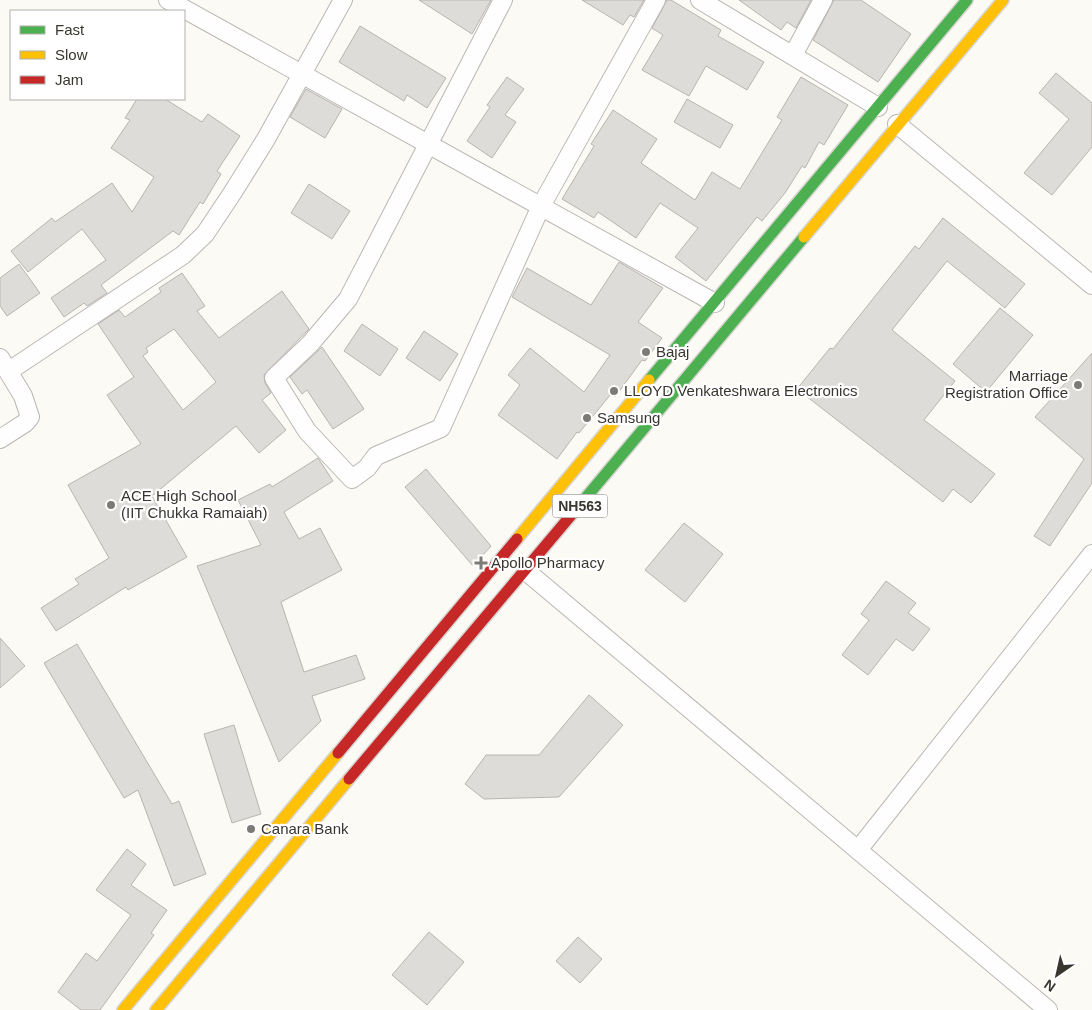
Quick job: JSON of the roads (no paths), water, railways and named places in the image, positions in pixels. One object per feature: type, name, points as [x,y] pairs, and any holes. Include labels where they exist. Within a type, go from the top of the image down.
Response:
[{"type":"highway","name":"NH563","points":[[123,1010],[967,0]]},
{"type":"highway","name":"NH563","points":[[156,1010],[526,571],[1002,0]]},
{"type":"street","points":[[0,439],[25,423],[30,417],[23,396],[5,365],[184,254],[205,234],[238,185],[343,0]]},
{"type":"street","points":[[503,0],[348,299],[310,344],[274,378],[307,431],[352,479],[367,468],[376,456],[441,428],[541,206],[656,0]]},
{"type":"street","points":[[700,0],[878,107]]},
{"type":"street","points":[[793,55],[823,0]]},
{"type":"street","points":[[172,1],[715,303]]},
{"type":"street","points":[[897,124],[1092,285]]},
{"type":"street","points":[[858,850],[1092,554]]},
{"type":"street","points":[[526,571],[1048,1010]]},
{"type":"place","name":"Bajaj","points":[[646,352]]},
{"type":"place","name":"Marriage Registration Office","points":[[1078,385]]},
{"type":"place","name":"LLOYD Venkateshwara Electronics","points":[[614,391]]},
{"type":"place","name":"Samsung","points":[[587,418]]},
{"type":"place","name":"ACE High School (IIT Chukka Ramaiah)","points":[[111,505]]},
{"type":"place","name":"Apollo Pharmacy","points":[[481,563]]},
{"type":"place","name":"Canara Bank","points":[[251,829]]}]
